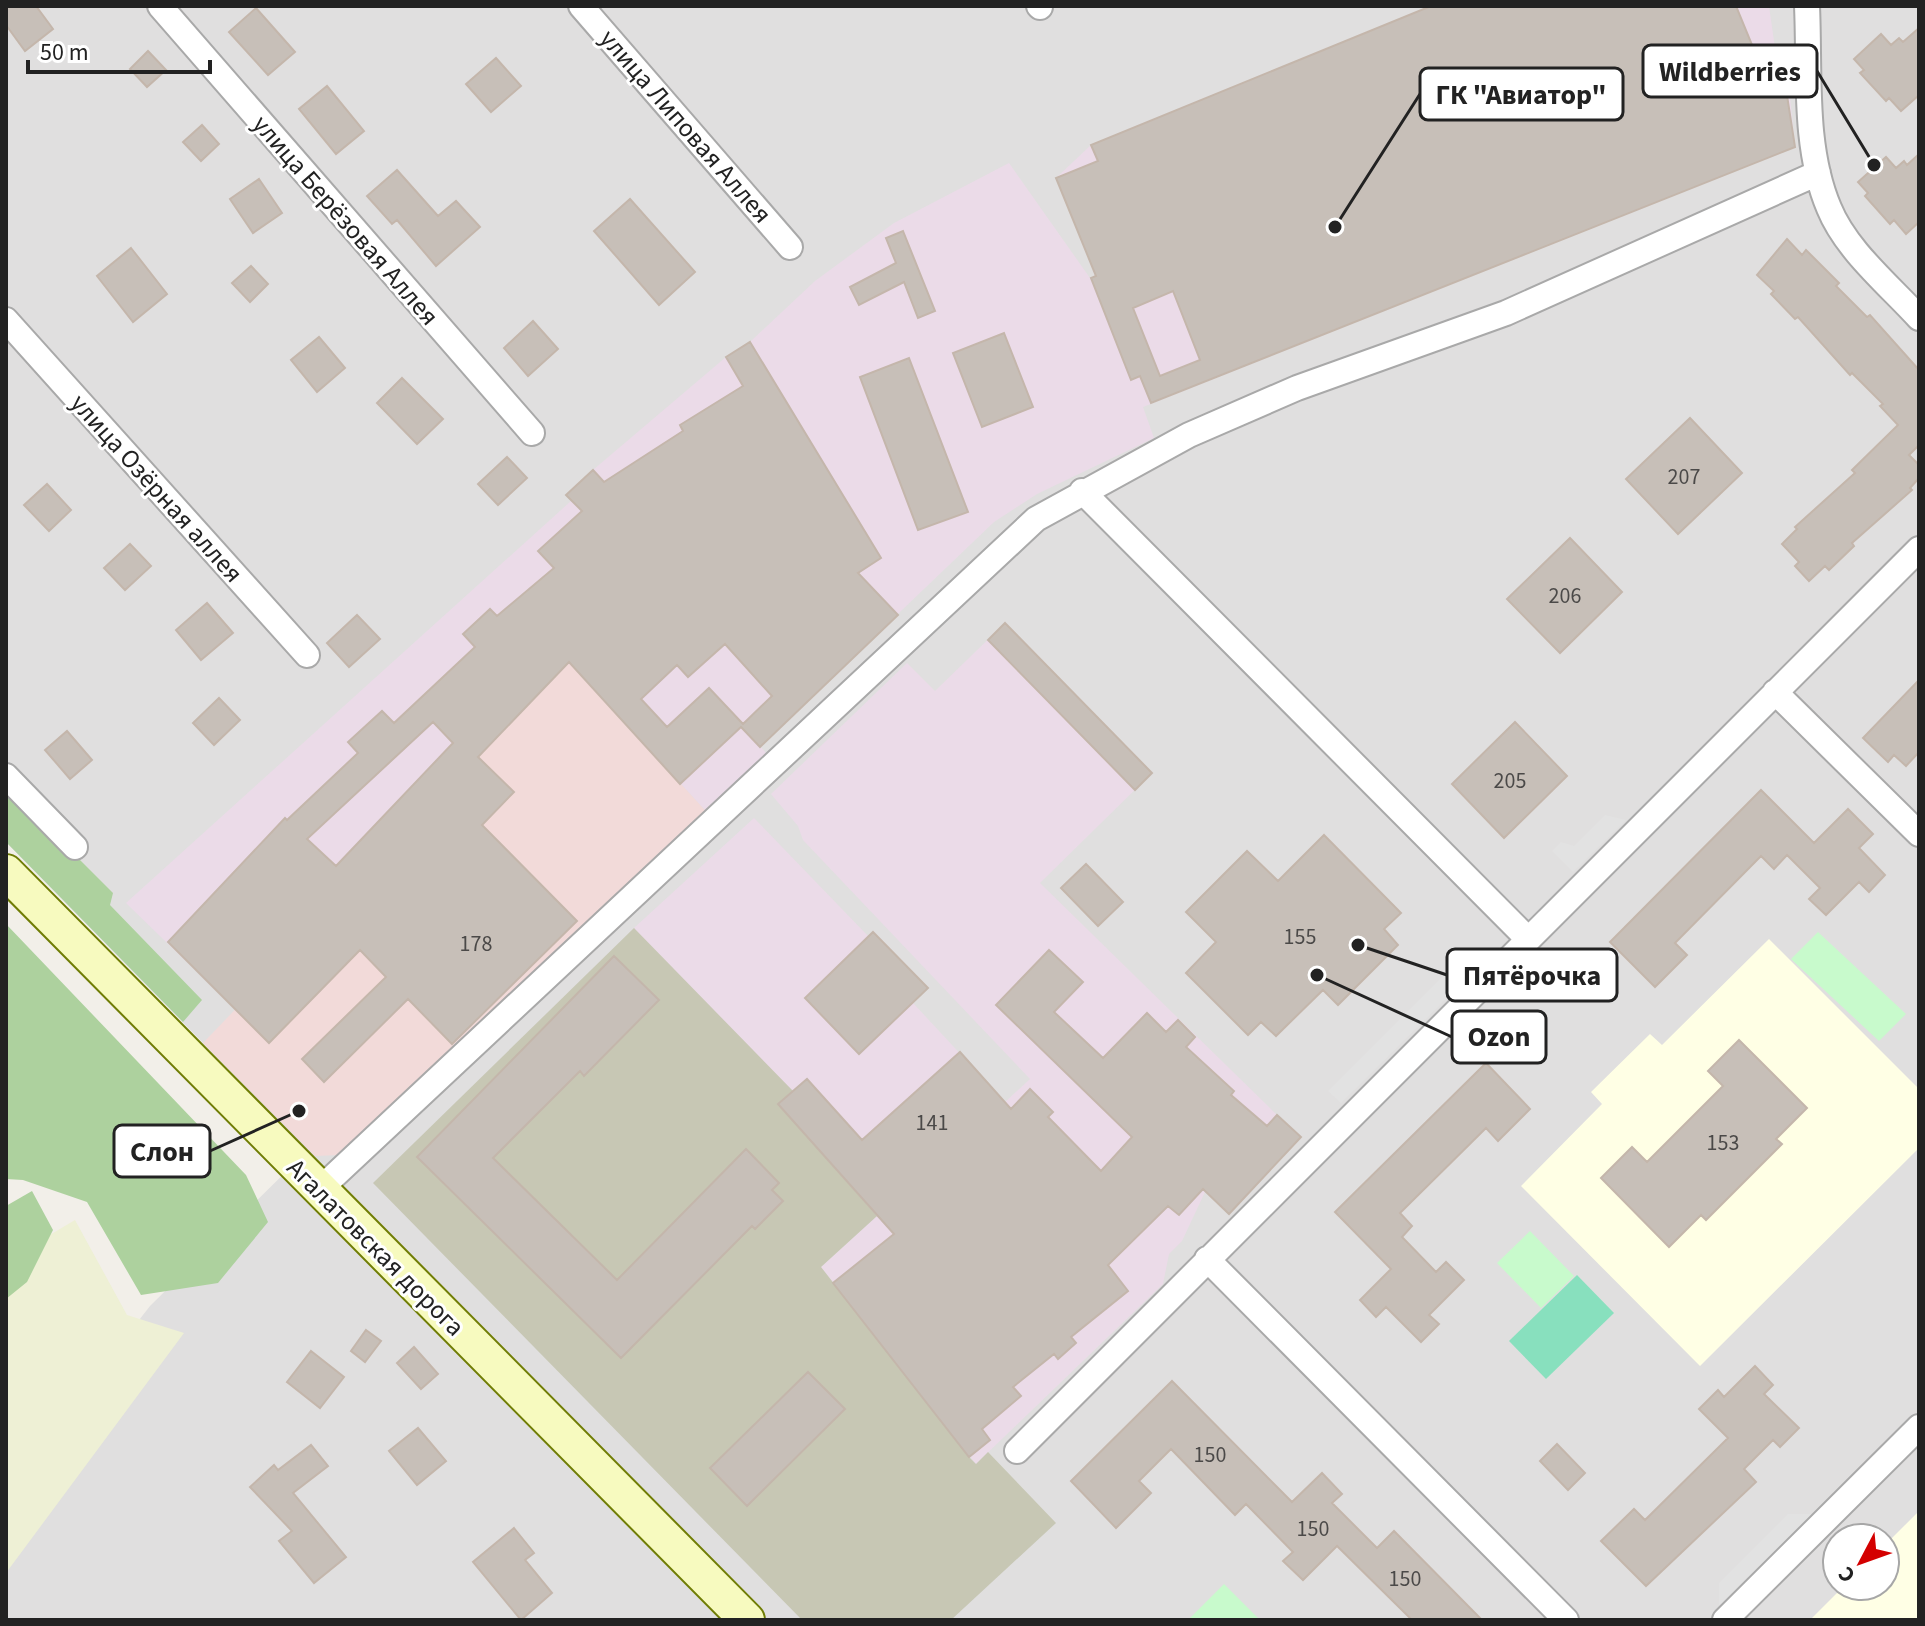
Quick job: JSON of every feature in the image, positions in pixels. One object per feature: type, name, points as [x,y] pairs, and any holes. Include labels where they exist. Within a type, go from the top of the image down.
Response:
[{"type":"main road","name":"Агалатовская дорога","points":[[6,872],[747,1620]]},
{"type":"street","name":"улица Берёзовая Аллея","points":[[160,6],[532,433]]},
{"type":"street","name":"улица Липовая Аллея","points":[[581,6],[790,247]]},
{"type":"street","points":[[1807,6],[1813,147],[1829,211],[1852,245],[1919,318]]},
{"type":"street","points":[[319,1190],[1036,519],[1082,491],[1216,423],[1297,388],[1506,313],[1818,173]]},
{"type":"street","name":"улица Озёрная аллея","points":[[6,320],[307,655]]},
{"type":"street","points":[[1082,491],[1527,938]]},
{"type":"street","points":[[1017,1451],[1919,549]]},
{"type":"street","points":[[1775,692],[1919,834]]},
{"type":"street","points":[[6,776],[75,847]]},
{"type":"street","points":[[1207,1259],[1566,1620]]},
{"type":"street","points":[[1725,1620],[1919,1427]]},
{"type":"shaded area","points":[[6,6],[1919,6],[1919,1620],[6,1620],[6,1491],[150,1306],[308,1150],[6,842]]},
{"type":"shaded area","points":[[1431,6],[1769,6],[1776,55],[1789,88],[1795,147],[1143,407],[1154,438],[1037,494],[994,522],[760,746],[766,753],[705,810],[569,662],[236,1010],[126,903],[571,501],[566,495],[593,470],[726,357],[750,342],[815,281],[894,223],[1009,163],[1090,278],[1095,276],[1056,178],[1091,145]]},
{"type":"shaded area","points":[[1005,623],[1152,773],[1040,883],[1277,1115],[1205,1192],[1182,1241],[1169,1254],[1163,1284],[976,1464],[821,1267],[877,1216],[778,1104],[634,928],[754,818],[868,936],[874,932],[928,988],[913,1003],[1005,1102],[1030,1079],[803,840],[798,826],[771,794],[907,663],[935,691]]},
{"type":"shaded area","points":[[569,662],[705,810],[339,1155],[315,1156],[203,1043]]},
{"type":"shaded area","points":[[1605,815],[1626,820],[1573,872],[1552,851],[1561,842],[1574,846]]},
{"type":"shaded area","points":[[634,928],[793,1091],[779,1105],[877,1216],[821,1267],[969,1457],[976,1464],[988,1452],[1056,1523],[951,1620],[802,1620],[373,1183]]},
{"type":"shaded area","points":[[1769,939],[1919,1089],[1919,1148],[1700,1366],[1521,1186],[1602,1104],[1591,1092],[1650,1034],[1662,1045]]},
{"type":"shaded area","points":[[1462,957],[1475,970],[1341,1103],[1328,1091]]},
{"type":"shaded area","points":[[75,1220],[127,1315],[184,1333],[6,1573],[6,1261]]},
{"type":"shaded area","points":[[1919,1511],[1919,1620],[1810,1620],[1828,1602],[1901,1602],[1901,1529]]},
{"type":"shaded area","points":[[1788,1514],[1814,1514],[1719,1609],[1719,1583]]},
{"type":"green space","points":[[6,786],[113,893],[110,905],[202,1000],[183,1022],[6,842]]},
{"type":"green space","points":[[6,924],[246,1175],[268,1222],[218,1283],[141,1295],[87,1202],[23,1180],[6,1179]]},
{"type":"green space","points":[[1818,932],[1906,1014],[1879,1041],[1791,959]]},
{"type":"green space","points":[[32,1191],[53,1230],[27,1282],[6,1299],[6,1206]]},
{"type":"green space","points":[[1530,1231],[1574,1276],[1541,1308],[1497,1263]]},
{"type":"green space","points":[[1577,1275],[1614,1313],[1546,1379],[1509,1341]]},
{"type":"green space","points":[[1224,1584],[1260,1620],[1188,1620]]},
{"type":"building","points":[[6,6],[36,6],[53,29],[25,51],[6,25]]},
{"type":"building","points":[[1431,6],[1736,6],[1759,62],[1776,55],[1789,88],[1786,89],[1795,147],[1151,403],[1140,376],[1131,380],[1091,278],[1096,276],[1056,178],[1098,161],[1091,145]],"holes":[[[1173,291],[1200,360],[1160,376],[1133,308]]]},
{"type":"building","points":[[256,8],[295,52],[268,75],[229,32]]},
{"type":"building","points":[[1919,28],[1919,95],[1901,111],[1889,98],[1886,101],[1860,73],[1864,70],[1854,59],[1881,34],[1891,45],[1899,38],[1903,42]]},
{"type":"building","points":[[148,51],[166,70],[147,87],[130,69]]},
{"type":"building","points":[[496,58],[521,86],[491,112],[466,84]]},
{"type":"building","points":[[327,86],[364,131],[336,154],[299,109]]},
{"type":"building","points":[[202,125],[219,144],[201,161],[183,142]]},
{"type":"building","points":[[1919,154],[1919,222],[1906,234],[1894,220],[1890,224],[1865,196],[1868,193],[1858,182],[1886,157],[1896,168],[1904,161],[1907,165]]},
{"type":"building","points":[[397,170],[438,216],[456,201],[480,227],[436,266],[397,220],[392,224],[367,196]]},
{"type":"building","points":[[259,179],[282,213],[253,233],[230,199]]},
{"type":"building","points":[[630,199],[695,272],[659,305],[594,231]]},
{"type":"building","points":[[903,231],[935,311],[918,318],[904,282],[859,305],[850,287],[896,263],[886,238]]},
{"type":"building","points":[[1787,239],[1802,255],[1806,250],[1839,283],[1836,286],[1867,317],[1870,315],[1919,370],[1919,445],[1909,455],[1919,465],[1919,478],[1910,488],[1912,490],[1852,543],[1854,546],[1829,570],[1825,566],[1809,581],[1795,566],[1799,562],[1782,544],[1797,529],[1795,527],[1855,473],[1852,470],[1898,425],[1880,406],[1883,404],[1852,373],[1850,375],[1798,317],[1795,319],[1771,294],[1774,291],[1757,275]]},
{"type":"building","points":[[131,248],[167,294],[133,322],[97,276]]},
{"type":"building","points":[[251,266],[268,284],[250,302],[232,283]]},
{"type":"building","points":[[533,321],[558,349],[528,376],[504,348]]},
{"type":"building","points":[[1004,333],[1033,407],[982,427],[953,353]]},
{"type":"building","points":[[319,337],[345,368],[317,392],[291,360]]},
{"type":"building","points":[[750,342],[881,558],[858,573],[898,615],[760,747],[741,727],[680,784],[569,662],[478,757],[514,792],[482,825],[577,921],[452,1044],[408,999],[324,1082],[302,1059],[386,977],[360,950],[269,1043],[168,942],[285,818],[287,820],[358,753],[348,742],[382,711],[394,723],[475,647],[463,634],[490,609],[497,616],[554,568],[538,551],[582,511],[566,495],[593,470],[604,482],[683,431],[680,425],[743,386],[726,357]],"holes":[[[725,644],[772,696],[743,724],[709,688],[667,727],[641,699],[677,665],[688,677]],[[433,722],[453,743],[336,866],[307,839]]]},
{"type":"building","points":[[909,358],[968,512],[918,530],[860,377]]},
{"type":"building","points":[[402,378],[443,419],[417,444],[377,403]]},
{"type":"building","points":[[1690,418],[1742,473],[1678,534],[1626,479]]},
{"type":"building","points":[[507,457],[527,478],[498,505],[478,484]]},
{"type":"building","points":[[47,484],[71,510],[49,531],[24,505]]},
{"type":"building","points":[[1570,538],[1622,592],[1560,653],[1507,599]]},
{"type":"building","points":[[130,544],[151,566],[125,590],[104,568]]},
{"type":"building","points":[[207,603],[233,633],[201,660],[176,630]]},
{"type":"building","points":[[357,615],[380,639],[349,667],[327,643]]},
{"type":"building","points":[[1005,623],[1152,773],[1135,790],[988,640]]},
{"type":"building","points":[[1919,680],[1919,752],[1906,766],[1894,755],[1888,762],[1863,738]]},
{"type":"building","points":[[219,698],[240,720],[214,745],[193,723]]},
{"type":"building","points":[[1515,722],[1567,776],[1504,838],[1452,784]]},
{"type":"building","points":[[67,731],[92,760],[70,779],[45,750]]},
{"type":"building","points":[[1761,790],[1814,843],[1848,809],[1873,834],[1859,848],[1885,875],[1869,892],[1859,882],[1826,915],[1809,899],[1820,888],[1787,855],[1774,869],[1761,856],[1675,943],[1687,955],[1655,987],[1610,942]]},
{"type":"building","points":[[1324,835],[1401,913],[1384,929],[1398,945],[1338,1005],[1323,990],[1276,1036],[1261,1022],[1248,1035],[1186,973],[1216,942],[1186,912],[1247,851],[1278,881]]},
{"type":"building","points":[[1086,864],[1123,902],[1098,926],[1061,888]]},
{"type":"building","points":[[873,932],[928,988],[859,1054],[805,998]]},
{"type":"building","points":[[1049,950],[1083,982],[1054,1012],[1103,1058],[1147,1013],[1166,1032],[1178,1020],[1195,1037],[1186,1047],[1234,1091],[1231,1095],[1267,1126],[1277,1115],[1301,1137],[1229,1214],[1203,1189],[1179,1215],[1168,1206],[1108,1265],[1128,1291],[1071,1337],[1076,1343],[1058,1359],[1054,1354],[1013,1387],[1021,1396],[982,1429],[990,1440],[969,1457],[833,1283],[894,1234],[778,1104],[807,1079],[862,1140],[960,1052],[1011,1109],[1030,1089],[1053,1112],[1048,1117],[1101,1171],[1132,1137],[996,1005]]},
{"type":"building","points":[[614,956],[659,1000],[584,1076],[580,1071],[493,1158],[617,1280],[746,1149],[779,1183],[772,1190],[783,1201],[755,1229],[752,1226],[621,1358],[417,1157]]},
{"type":"building","points":[[1739,1040],[1807,1108],[1776,1139],[1782,1144],[1706,1220],[1701,1215],[1669,1247],[1601,1178],[1632,1147],[1647,1162],[1723,1086],[1708,1071]]},
{"type":"building","points":[[1486,1063],[1530,1109],[1498,1141],[1486,1128],[1400,1213],[1412,1226],[1402,1237],[1436,1272],[1446,1262],[1464,1280],[1429,1315],[1439,1324],[1421,1342],[1386,1307],[1376,1317],[1360,1300],[1391,1269],[1335,1212]]},
{"type":"building","points":[[366,1330],[381,1341],[365,1362],[351,1351]]},
{"type":"building","points":[[414,1347],[438,1374],[421,1389],[397,1363]]},
{"type":"building","points":[[311,1351],[344,1377],[320,1408],[287,1382]]},
{"type":"building","points":[[1755,1366],[1773,1385],[1764,1394],[1799,1428],[1780,1447],[1773,1440],[1744,1469],[1756,1482],[1646,1586],[1601,1541],[1634,1509],[1645,1520],[1728,1438],[1699,1409],[1718,1390],[1724,1397]]},
{"type":"building","points":[[808,1372],[845,1409],[747,1506],[710,1468]]},
{"type":"building","points":[[1172,1381],[1292,1502],[1322,1473],[1342,1494],[1332,1503],[1377,1548],[1394,1531],[1482,1620],[1412,1620],[1337,1546],[1303,1580],[1283,1561],[1293,1552],[1246,1504],[1235,1515],[1171,1449],[1139,1481],[1151,1493],[1116,1528],[1071,1481]]},
{"type":"building","points":[[418,1428],[446,1461],[417,1485],[389,1451]]},
{"type":"building","points":[[1557,1444],[1585,1473],[1568,1490],[1540,1461]]},
{"type":"building","points":[[311,1445],[328,1466],[293,1493],[346,1557],[314,1583],[279,1541],[292,1531],[250,1487],[274,1465],[278,1470]]},
{"type":"building","points":[[514,1528],[534,1553],[525,1560],[552,1593],[521,1620],[473,1562]]},
{"type":"place","name":"Wildberries","points":[[1874,165]]},
{"type":"place","name":"ГК \"Авиатор\"","points":[[1335,227]]},
{"type":"place","name":"Пятёрочка","points":[[1358,945]]},
{"type":"place","name":"Ozon","points":[[1317,975]]},
{"type":"place","name":"Слон","points":[[299,1111]]}]
